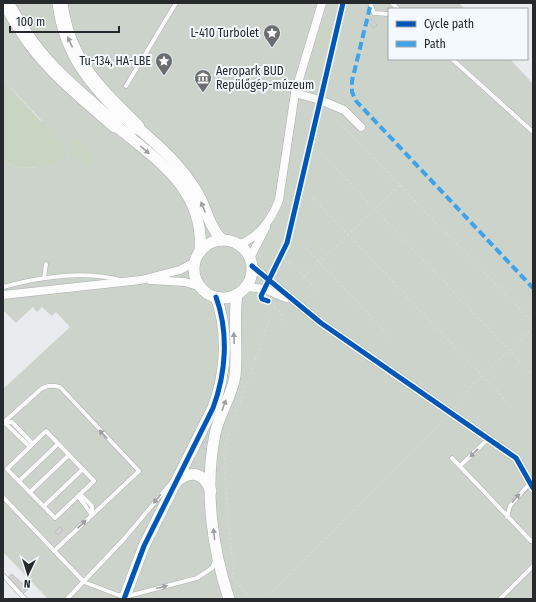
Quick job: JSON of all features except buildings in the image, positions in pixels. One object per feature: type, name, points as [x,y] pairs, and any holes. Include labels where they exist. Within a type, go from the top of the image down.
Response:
[{"type":"highway","points":[[60,3],[67,35],[84,70],[101,92],[137,127]]},
{"type":"highway","points":[[9,7],[32,45],[70,85],[115,125]]},
{"type":"highway","points":[[48,61],[85,86],[137,127]]},
{"type":"street","points":[[3,295],[142,280],[185,282],[201,288],[208,294],[216,297],[229,297],[237,294],[246,287],[251,277],[251,262],[268,221],[279,200],[295,93],[322,3]]},
{"type":"street","points":[[295,93],[320,100],[344,110],[361,127]]},
{"type":"street","points":[[115,125],[169,171],[184,188],[192,201],[199,224],[196,278],[201,288]]},
{"type":"street","points":[[137,127],[174,159],[198,194],[210,224],[222,240],[238,245],[251,262],[269,280],[321,323],[516,458],[532,485]]},
{"type":"street","points":[[238,245],[254,237],[268,221]]},
{"type":"street","points":[[142,280],[180,270],[197,257],[210,244],[222,240]]},
{"type":"street","points":[[246,287],[265,289],[294,301]]},
{"type":"street","points":[[229,599],[217,557],[211,491],[212,456],[215,433],[234,377],[234,327],[237,294]]},
{"type":"street","points":[[124,598],[144,546],[213,408],[220,386],[224,360],[224,327],[216,297]]},
{"type":"street","points":[[174,485],[182,477],[189,474],[196,474],[202,477],[211,491]]},
{"type":"lane","points":[[126,86],[176,3]]},
{"type":"lane","points":[[370,3],[374,13],[388,14]]},
{"type":"lane","points":[[453,60],[533,132]]},
{"type":"lane","points":[[44,278],[46,264]]},
{"type":"lane","points":[[3,287],[44,278],[88,275],[132,281]]},
{"type":"lane","points":[[32,445],[3,422],[41,389],[46,386],[54,385],[60,388],[139,471],[54,551]]},
{"type":"lane","points":[[46,431],[94,481],[55,518],[7,468],[32,445],[46,431]]},
{"type":"lane","points":[[460,466],[488,439]]},
{"type":"lane","points":[[19,481],[58,444]]},
{"type":"lane","points":[[30,492],[69,455]]},
{"type":"lane","points":[[452,458],[531,542]]},
{"type":"lane","points":[[44,506],[83,469]]},
{"type":"lane","points":[[67,599],[124,539],[182,469]]},
{"type":"lane","points":[[507,517],[510,506],[532,485]]},
{"type":"lane","points":[[79,495],[92,506],[94,510],[92,515]]},
{"type":"lane","points":[[3,497],[84,582],[124,598],[197,578],[212,568],[217,557]]},
{"type":"lane","points":[[500,599],[533,566]]},
{"type":"lane","points":[[3,576],[25,599]]},
{"type":"path","points":[[338,120],[533,323]]},
{"type":"path","points":[[322,154],[533,375]]},
{"type":"path","points":[[304,277],[400,184]]},
{"type":"path","points":[[313,198],[511,406]]},
{"type":"path","points":[[303,245],[392,339]]},
{"type":"path","points":[[269,280],[280,260],[291,264],[317,290]]},
{"type":"path","points":[[249,599],[247,594],[234,579],[225,481],[224,448],[274,308],[275,303],[261,298],[265,289]]},
{"type":"path","points":[[274,308],[280,311],[283,321]]},
{"type":"path","points":[[265,599],[451,414],[470,387],[533,328]]},
{"type":"shaded area","points":[[3,3],[459,3],[464,8],[388,8],[388,60],[511,60],[533,84],[533,599],[48,599],[3,552],[3,389],[70,327],[56,312],[52,316],[42,307],[37,312],[33,307],[16,323],[3,310],[3,161],[20,168],[39,167],[41,120],[3,80]]},
{"type":"green space","points":[[322,25],[328,25],[330,34],[324,48],[317,48]]},
{"type":"green space","points":[[315,57],[320,57],[315,81],[315,98],[306,93]]},
{"type":"green space","points":[[3,80],[62,144],[66,158],[39,167],[20,168],[3,161]]},
{"type":"green space","points":[[77,140],[86,146],[96,161],[88,168],[70,154],[73,144]]},
{"type":"marked path","points":[[370,7],[352,81],[352,92],[356,101],[533,288]]},
{"type":"cycle path","points":[[268,301],[262,299],[261,296],[287,243],[343,3]]},
{"type":"cycle path","points":[[252,266],[321,323],[516,458],[533,488]]},
{"type":"cycle path","points":[[124,599],[144,546],[213,408],[217,395],[223,367],[224,339],[223,325],[216,297]]},
{"type":"place","name":"L-410 Turbolet","points":[[272,48]]},
{"type":"place","name":"Tu-134, HA-LBE","points":[[164,76]]},
{"type":"place","name":"Aeropark BUD Repülőgép-múzeum","points":[[203,93]]}]
